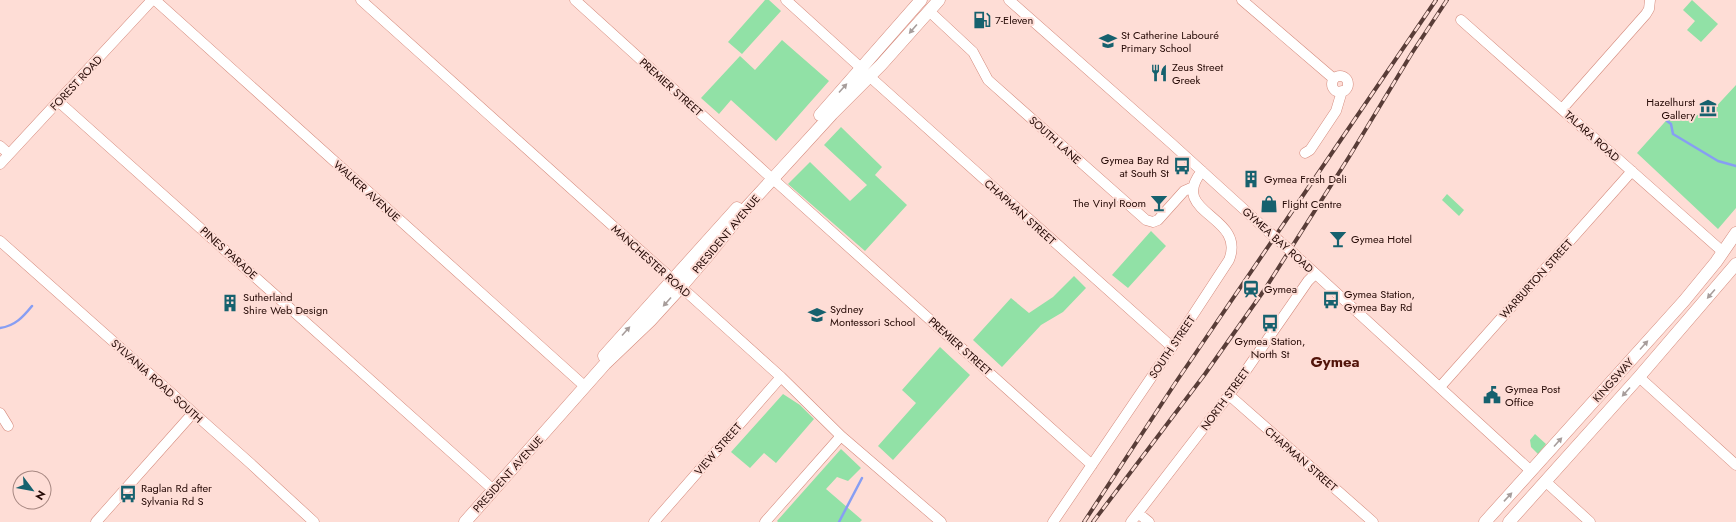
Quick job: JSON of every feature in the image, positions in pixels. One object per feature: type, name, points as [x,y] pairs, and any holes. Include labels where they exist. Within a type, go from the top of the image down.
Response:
[{"type":"main road","name":"PRESIDENT AVENUE","points":[[455,522],[580,382],[677,283],[710,253],[770,177],[832,114],[921,0]]},
{"type":"main road","name":"PRESIDENT AVENUE","points":[[865,72],[892,53],[939,0]]},
{"type":"main road","name":"KINGSWAY","points":[[1485,522],[1684,301],[1723,252],[1736,233]]},
{"type":"main road","name":"KINGSWAY","points":[[1509,522],[1639,377],[1736,265]]},
{"type":"main road","name":"PRESIDENT AVENUE","points":[[465,522],[605,364],[650,321],[677,283]]},
{"type":"main road","name":"GYMEA BAY ROAD","points":[[1531,471],[1545,481]]},
{"type":"street","name":"FOREST ROAD","points":[[0,164],[152,0]]},
{"type":"street","name":"WALKER AVENUE","points":[[155,0],[580,382]]},
{"type":"street","name":"MANCHESTER ROAD","points":[[361,0],[781,376],[841,436],[941,522]]},
{"type":"street","name":"PREMIER STREET","points":[[575,0],[1092,465]]},
{"type":"street","name":"CHAPMAN STREET","points":[[786,0],[1172,347]]},
{"type":"street","name":"GYMEA BAY ROAD","points":[[1008,0],[1202,171],[1440,386],[1531,471]]},
{"type":"street","points":[[1242,0],[1334,79],[1339,76],[1343,76],[1347,80],[1348,86],[1342,91],[1336,111],[1310,150],[1305,153]]},
{"type":"street","points":[[1562,109],[1646,14],[1649,9],[1650,0]]},
{"type":"street","name":"SOUTH LANE","points":[[929,11],[973,52],[988,80],[1146,220],[1153,222],[1158,220],[1184,190],[1193,187]]},
{"type":"street","name":"TALARA ROAD","points":[[1461,20],[1723,252]]},
{"type":"street","name":"PINES PARADE","points":[[59,102],[488,485]]},
{"type":"street","points":[[0,146],[9,154]]},
{"type":"street","points":[[1193,187],[1202,171]]},
{"type":"street","name":"WARBURTON STREET","points":[[1440,386],[1632,171]]},
{"type":"street","name":"SOUTH STREET","points":[[1054,522],[1222,271],[1232,251],[1233,243],[1231,236],[1220,224],[1204,211],[1196,199],[1193,187]]},
{"type":"street","name":"SYLVANIA ROAD SOUTH","points":[[0,241],[314,522]]},
{"type":"street","name":"NORTH STREET","points":[[1132,522],[1229,395],[1308,281],[1315,274]]},
{"type":"street","name":"VIEW STREET","points":[[654,522],[781,376]]},
{"type":"street","points":[[1639,377],[1736,465]]},
{"type":"street","name":"CHAPMAN STREET","points":[[1229,395],[1373,522]]},
{"type":"street","points":[[0,413],[8,426]]},
{"type":"street","points":[[96,522],[193,413]]},
{"type":"street","points":[[765,522],[841,436]]},
{"type":"street","points":[[1545,481],[1590,522]]},
{"type":"street","points":[[1138,513],[1149,522]]},
{"type":"green space","points":[[765,0],[769,0],[781,11],[742,54],[728,42]]},
{"type":"green space","points":[[1692,0],[1718,24],[1701,42],[1687,30],[1695,21],[1683,10]]},
{"type":"green space","points":[[782,40],[829,81],[776,141],[731,100],[719,114],[701,98],[740,56],[755,70]]},
{"type":"green space","points":[[1736,85],[1736,208],[1718,229],[1637,153],[1672,114],[1676,117],[1685,119],[1694,117],[1706,108],[1711,112]]},
{"type":"green space","points":[[841,127],[882,167],[875,175],[907,205],[865,251],[788,184],[810,162],[850,201],[867,185],[824,145]]},
{"type":"green space","points":[[1447,194],[1464,210],[1459,216],[1442,200]]},
{"type":"green space","points":[[1151,231],[1166,246],[1128,288],[1112,275]]},
{"type":"green space","points":[[1074,276],[1086,288],[1063,312],[1041,325],[1002,367],[973,340],[1011,298],[1029,313],[1053,297]]},
{"type":"green space","points":[[940,347],[970,375],[893,460],[878,446],[916,403],[902,390]]},
{"type":"green space","points":[[783,394],[800,405],[814,419],[776,463],[764,453],[750,468],[731,452]]},
{"type":"green space","points":[[1535,434],[1546,444],[1538,454],[1531,447],[1530,440]]},
{"type":"green space","points":[[841,449],[861,468],[848,481],[837,477],[826,489],[862,520],[860,522],[778,522],[777,521]]},
{"type":"waterway","points":[[1667,121],[1671,124],[1673,134],[1718,161],[1736,166]]},
{"type":"waterway","points":[[0,328],[14,323],[32,306]]},
{"type":"waterway","points":[[839,522],[862,478]]},
{"type":"railway","points":[[1084,522],[1176,382],[1436,0]]},
{"type":"railway","points":[[1093,522],[1205,374],[1265,289],[1349,157],[1412,53],[1447,0]]},
{"type":"place","name":"7-Eleven","points":[[982,20]]},
{"type":"place","name":"St Catherine Labouré Primary School","points":[[1108,41]]},
{"type":"place","name":"Zeus Street Greek","points":[[1159,73]]},
{"type":"place","name":"Hazelhurst Gallery","points":[[1708,108]]},
{"type":"place","name":"Gymea Bay Rd at South St","points":[[1182,166]]},
{"type":"place","name":"Gymea Fresh Deli","points":[[1251,179]]},
{"type":"place","name":"The Vinyl Room","points":[[1159,203]]},
{"type":"place","name":"Flight Centre","points":[[1269,204]]},
{"type":"place","name":"Gymea Hotel","points":[[1338,239]]},
{"type":"place","name":"Gymea","points":[[1251,289]]},
{"type":"place","name":"Gymea Station, Gymea Bay Rd","points":[[1331,300]]},
{"type":"place","name":"Sutherland Shire Web Design","points":[[230,303]]},
{"type":"place","name":"Sydney Montessori School","points":[[817,315]]},
{"type":"place","name":"Gymea Station, North St","points":[[1270,323]]},
{"type":"place","name":"Gymea Post Office","points":[[1492,395]]},
{"type":"place","name":"Raglan Rd after Sylvania Rd S","points":[[128,494]]},
{"type":"district","name":"Gymea","points":[[1335,362]]}]
